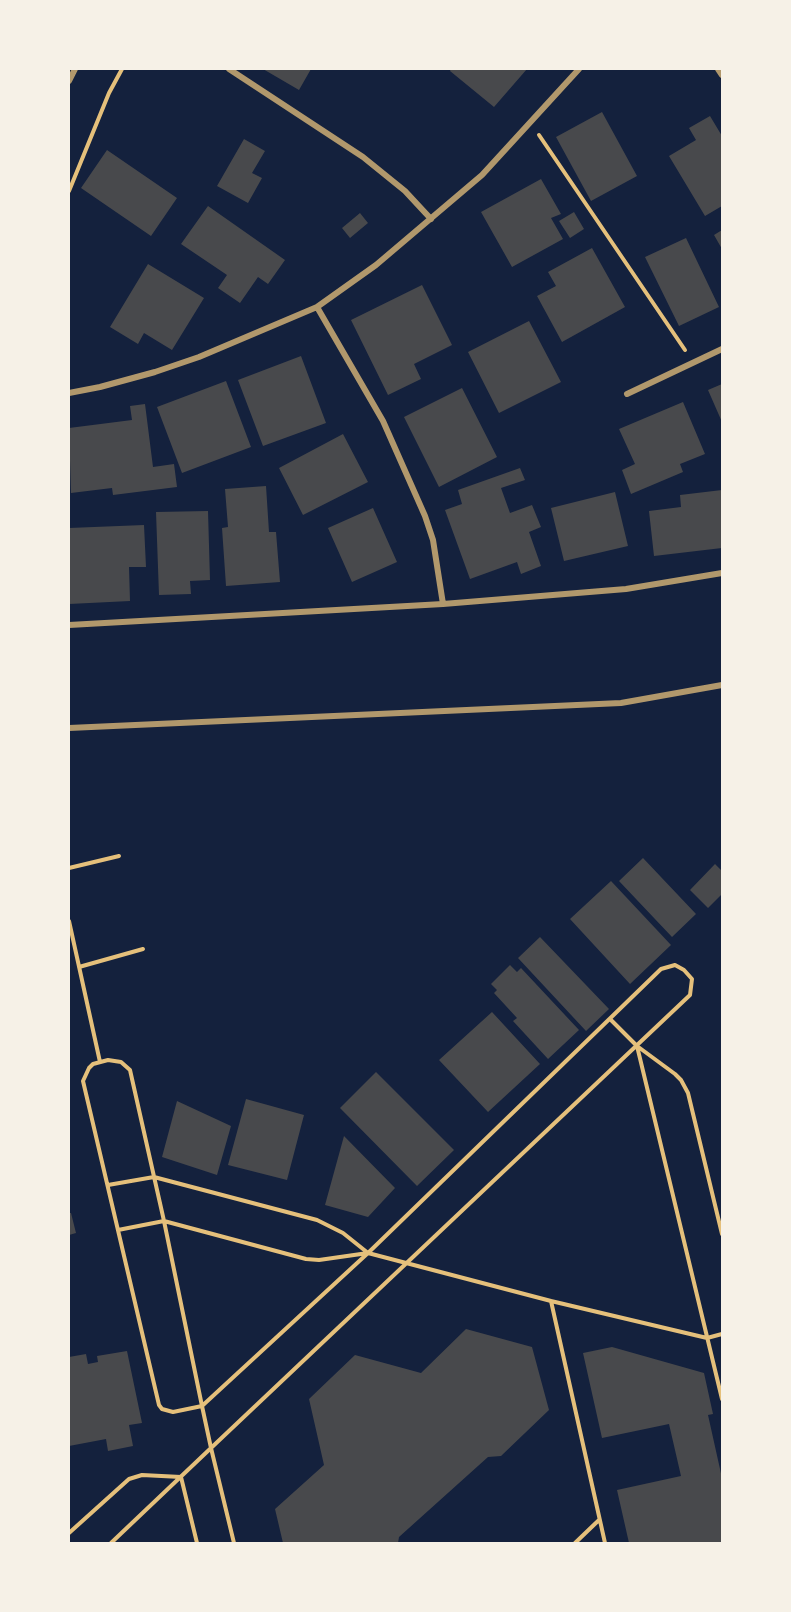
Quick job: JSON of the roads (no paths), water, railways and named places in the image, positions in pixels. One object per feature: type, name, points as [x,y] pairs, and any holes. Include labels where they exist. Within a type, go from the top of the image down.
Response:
[{"type":"street","points":[[69,81],[75,69]]},
{"type":"street","points":[[230,69],[363,157],[405,191],[431,219]]},
{"type":"street","points":[[69,393],[166,369],[317,307],[376,265],[482,175],[579,69]]},
{"type":"street","points":[[717,69],[722,75]]},
{"type":"street","points":[[317,307],[383,421],[425,516],[435,551],[443,604]]},
{"type":"street","points":[[627,394],[722,349]]},
{"type":"street","points":[[69,625],[443,604],[626,589],[722,573]]},
{"type":"street","points":[[69,728],[621,703],[722,686]]}]
